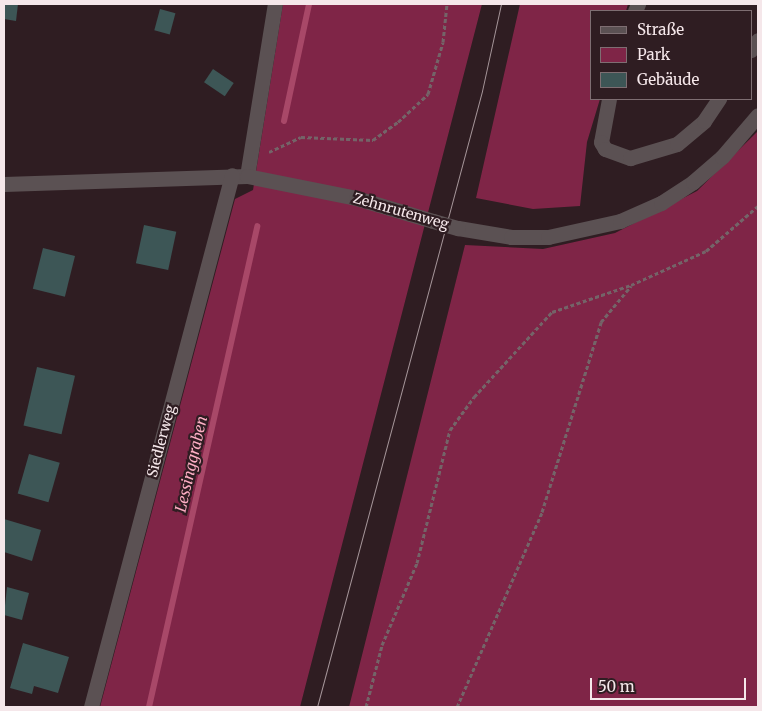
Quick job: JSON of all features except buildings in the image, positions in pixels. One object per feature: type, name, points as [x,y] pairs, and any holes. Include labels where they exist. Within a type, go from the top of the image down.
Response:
[{"type":"street","name":"Siedlerweg","points":[[91,707],[240,176],[275,4]]},
{"type":"street","points":[[609,100],[602,142],[605,149],[630,158],[677,144],[704,121],[718,100]]},
{"type":"street","name":"Zehnrutenweg","points":[[4,184],[240,176],[356,198],[458,228],[511,237],[548,237],[620,221],[661,203],[693,182],[722,158],[758,115]]},
{"type":"path","points":[[240,176],[261,157],[301,137],[373,140],[398,122],[428,94],[443,42],[447,4]]},
{"type":"path","points":[[366,707],[382,645],[417,563],[450,430],[474,397],[552,312],[631,285],[706,251],[758,206]]},
{"type":"path","points":[[457,707],[542,512],[601,322],[631,285]]},
{"type":"green space","points":[[283,4],[482,4],[300,707],[100,707],[235,199],[253,190]]},
{"type":"green space","points":[[520,4],[628,4],[626,10],[590,10],[590,100],[600,100],[587,142],[580,206],[533,209],[476,198]]},
{"type":"green space","points":[[758,131],[758,707],[349,707],[465,245],[543,249],[615,233],[697,191]]},
{"type":"waterway","name":"Lessinggraben","points":[[284,121],[309,4]]},
{"type":"waterway","name":"Lessinggraben","points":[[149,707],[257,226]]},
{"type":"tram line","points":[[317,707],[482,91],[501,4]]}]
